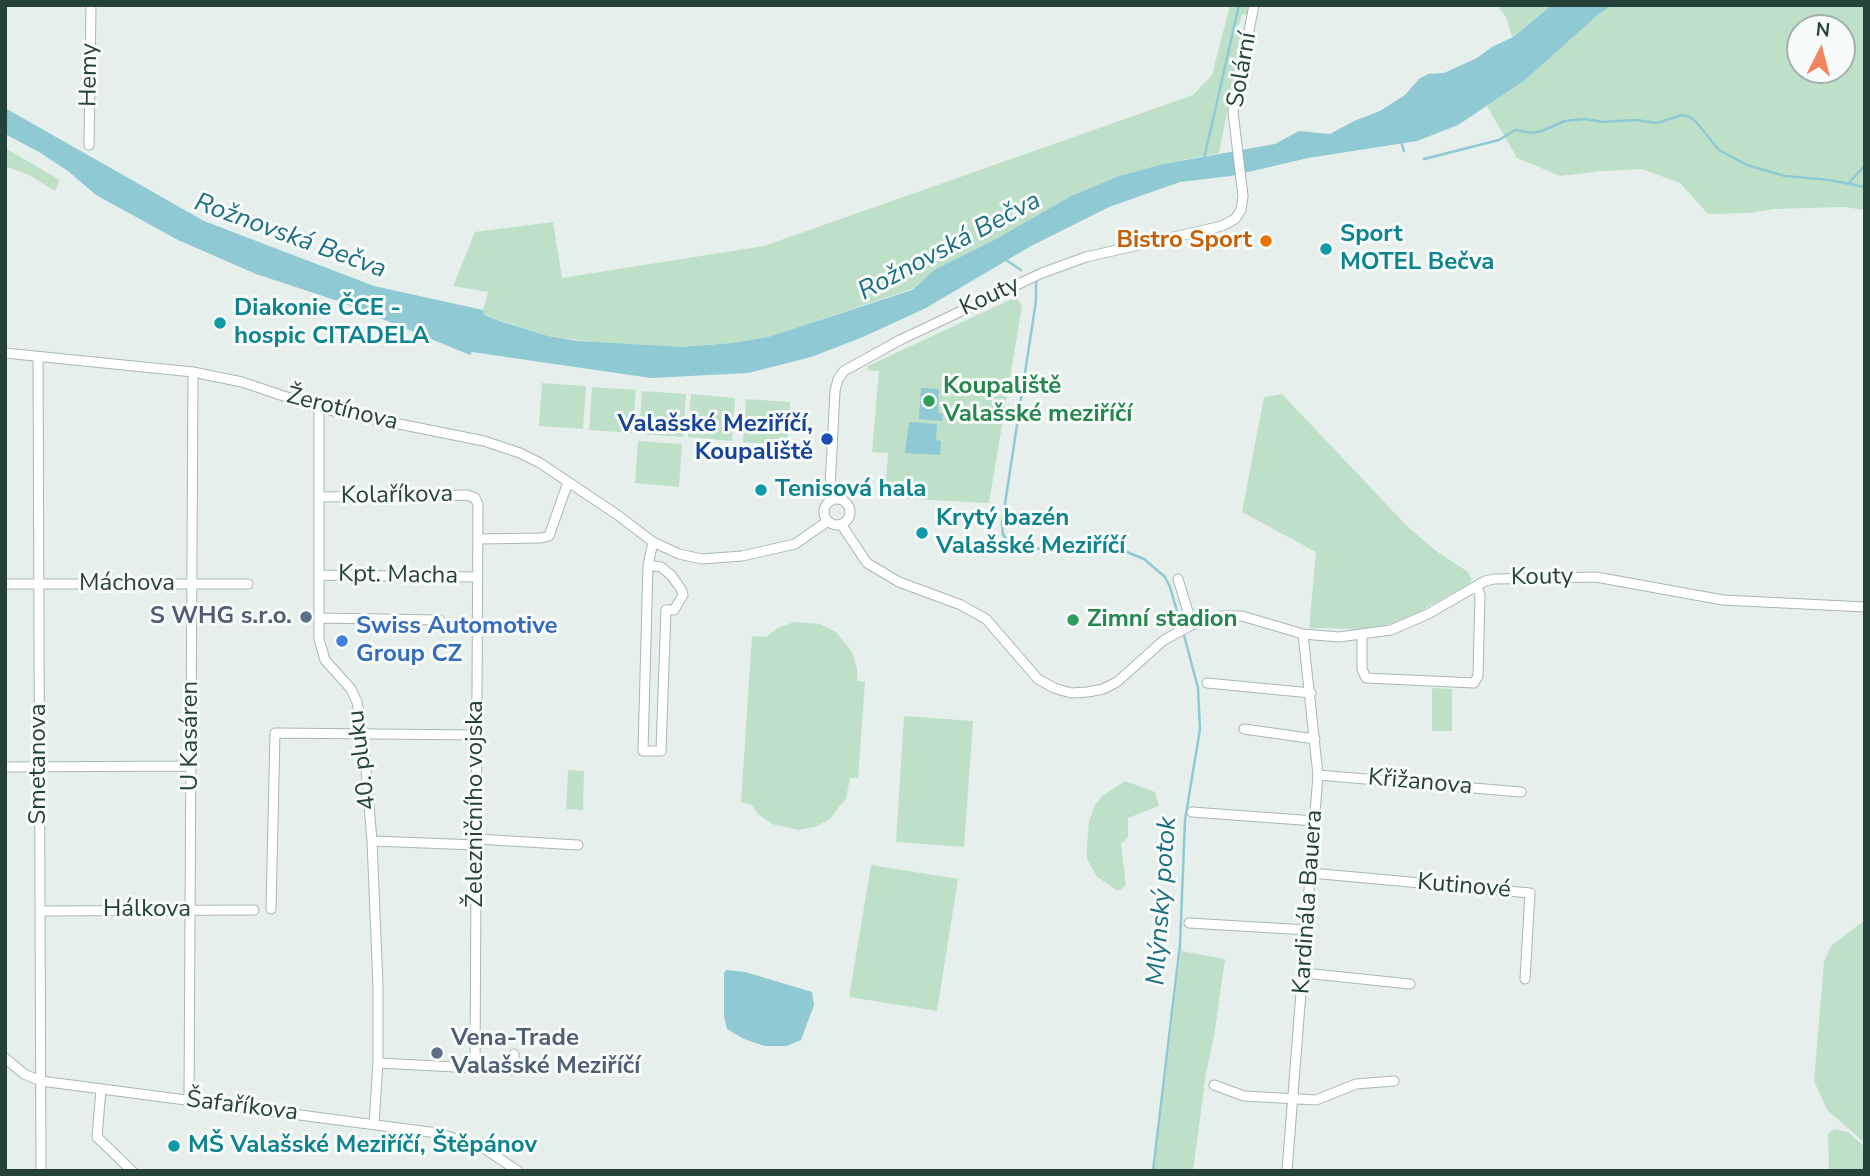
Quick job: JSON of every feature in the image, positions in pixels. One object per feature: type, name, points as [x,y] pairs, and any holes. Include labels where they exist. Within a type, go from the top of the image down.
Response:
[{"type":"street","name":"Hemy","points":[[89,145],[91,5]]},
{"type":"street","name":"Solární","points":[[1242,183],[1233,112],[1254,5]]},
{"type":"street","name":"Kouty","points":[[833,500],[830,488],[835,391],[838,379],[844,371],[890,344],[1054,268],[1086,257],[1227,224],[1235,219],[1241,209],[1242,183]]},
{"type":"street","name":"Žerotínova","points":[[5,353],[193,372],[242,382],[319,408],[501,446],[540,463],[653,542],[679,554],[702,559],[742,556],[795,544],[828,521]]},
{"type":"street","name":"Smetanova","points":[[38,357],[41,1171]]},
{"type":"street","name":"U Kasáren","points":[[189,1100],[193,372]]},
{"type":"street","name":"40. pluku","points":[[319,408],[319,639],[322,654],[329,666],[351,689],[357,702],[363,734],[372,841],[378,974],[378,1063],[374,1124]]},
{"type":"street","points":[[478,539],[549,536],[568,482]]},
{"type":"street","name":"Kolaříkova","points":[[319,497],[463,495],[475,498]]},
{"type":"street","name":"Železničního vojska","points":[[475,498],[478,507],[475,1069]]},
{"type":"street","name":"Kouty","points":[[828,521],[825,507],[833,500],[843,501],[849,508],[849,518],[841,524],[867,563],[899,582],[961,605],[986,619],[1038,679],[1054,688],[1071,692],[1103,689],[1117,682],[1164,640],[1192,625],[1219,616],[1254,619],[1303,634],[1339,637],[1362,634],[1391,630],[1494,579],[1596,577],[1723,600],[1865,607]]},
{"type":"street","points":[[828,521],[841,524]]},
{"type":"street","points":[[653,542],[648,565],[643,751],[661,751],[666,610]]},
{"type":"street","points":[[648,565],[661,567],[681,589],[681,601],[674,610],[648,605]]},
{"type":"street","name":"Kpt. Macha","points":[[319,575],[478,577]]},
{"type":"street","points":[[1178,579],[1192,625]]},
{"type":"street","name":"Máchova","points":[[5,584],[248,584]]},
{"type":"street","points":[[1362,634],[1362,669],[1366,678],[1474,684],[1478,676],[1480,593],[1477,587]]},
{"type":"street","points":[[319,618],[440,620]]},
{"type":"street","name":"Kardinála Bauera","points":[[1287,1171],[1318,775],[1303,634]]},
{"type":"street","points":[[1207,683],[1311,692]]},
{"type":"street","points":[[1244,729],[1315,739]]},
{"type":"street","points":[[271,909],[275,733],[477,735]]},
{"type":"street","points":[[5,767],[191,766]]},
{"type":"street","name":"Křižanova","points":[[1318,775],[1521,792]]},
{"type":"street","points":[[1192,812],[1315,821]]},
{"type":"street","points":[[372,841],[578,845]]},
{"type":"street","name":"Kutinové","points":[[1311,873],[1530,893],[1525,979]]},
{"type":"street","name":"Hálkova","points":[[40,911],[254,909]]},
{"type":"street","points":[[1189,923],[1307,930]]},
{"type":"street","points":[[1304,973],[1410,984]]},
{"type":"street","points":[[378,1063],[514,1070],[514,1054]]},
{"type":"street","name":"Šafaříkova","points":[[5,1058],[24,1074],[41,1081],[437,1133],[482,1147],[505,1167],[518,1171]]},
{"type":"street","points":[[1214,1085],[1244,1096],[1316,1100],[1356,1084],[1394,1081]]},
{"type":"street","points":[[101,1089],[97,1137],[132,1171]]},
{"type":"green space","points":[[1230,5],[1250,5],[1248,15],[1242,14],[1237,32],[1242,37],[1219,153],[1119,176],[1071,196],[934,270],[912,289],[768,337],[679,347],[623,346],[548,336],[484,315],[488,292],[453,286],[475,232],[553,222],[562,278],[764,246],[1193,95],[1212,75]]},
{"type":"green space","points":[[1497,5],[1552,5],[1512,37],[1506,17]]},
{"type":"green space","points":[[1613,5],[1865,5],[1865,210],[1844,207],[1708,214],[1680,183],[1642,169],[1560,176],[1517,158],[1487,106],[1524,81],[1600,13]]},
{"type":"green space","points":[[5,148],[60,180],[55,191],[29,175],[5,166]]},
{"type":"green space","points":[[1016,297],[1022,306],[989,503],[893,498],[885,494],[888,453],[872,452],[879,371],[867,370],[868,366]]},
{"type":"green space","points":[[542,383],[586,386],[583,429],[539,426]]},
{"type":"green space","points":[[592,387],[636,390],[632,433],[589,430]]},
{"type":"green space","points":[[642,391],[686,394],[683,437],[639,434]]},
{"type":"green space","points":[[691,394],[735,398],[732,441],[688,437]]},
{"type":"green space","points":[[1282,394],[1407,526],[1436,551],[1468,572],[1472,580],[1469,584],[1393,623],[1368,629],[1309,628],[1316,552],[1242,512],[1264,397]]},
{"type":"green space","points":[[746,399],[790,402],[787,445],[743,442]]},
{"type":"green space","points":[[638,441],[682,444],[679,487],[635,483]]},
{"type":"green space","points":[[794,622],[820,624],[836,632],[852,652],[857,681],[865,682],[858,778],[850,778],[846,798],[830,819],[815,827],[798,830],[772,824],[758,814],[751,804],[741,803],[752,636],[766,637],[778,628]]},
{"type":"green space","points":[[1432,688],[1452,689],[1452,731],[1432,731]]},
{"type":"green space","points":[[904,716],[973,721],[964,847],[896,842]]},
{"type":"green space","points":[[568,770],[584,771],[583,810],[566,809]]},
{"type":"green space","points":[[1125,781],[1155,792],[1159,806],[1128,818],[1128,837],[1121,844],[1126,886],[1118,891],[1097,877],[1087,859],[1087,844],[1089,822],[1095,805],[1102,796]]},
{"type":"green space","points":[[871,865],[958,879],[937,1011],[849,997]]},
{"type":"green space","points":[[1865,920],[1865,1143],[1827,1110],[1814,1081],[1824,962],[1831,946]]},
{"type":"green space","points":[[1181,951],[1225,959],[1193,1171],[1154,1171]]},
{"type":"green space","points":[[1834,1129],[1848,1132],[1865,1147],[1865,1171],[1829,1171],[1828,1134]]},
{"type":"water","points":[[1552,5],[1613,5],[1600,13],[1524,81],[1458,125],[1417,141],[1308,158],[1231,176],[1180,182],[1109,207],[1031,246],[926,308],[863,337],[811,357],[748,373],[651,378],[472,352],[470,355],[341,302],[256,274],[178,240],[96,195],[68,171],[5,134],[5,108],[204,221],[374,286],[483,310],[484,315],[500,321],[548,336],[578,341],[681,347],[731,343],[768,337],[912,290],[934,270],[1071,196],[1119,176],[1163,164],[1275,144],[1299,131],[1330,134],[1380,111],[1405,95],[1419,79],[1428,74],[1444,73],[1477,58],[1513,37]]},
{"type":"water","name":"Koupaliště Valašské meziříčí","points":[[921,388],[939,389],[938,413],[943,414],[942,421],[919,419]]},
{"type":"water","points":[[909,422],[937,424],[936,440],[941,441],[940,455],[905,453]]},
{"type":"water","points":[[726,970],[745,972],[812,992],[814,1005],[801,1040],[787,1046],[765,1046],[744,1039],[727,1029],[724,1016]]},
{"type":"waterway","points":[[1204,159],[1239,5]]},
{"type":"waterway","points":[[1424,159],[1499,140],[1515,130],[1532,133],[1565,121],[1636,120],[1657,123],[1682,115],[1690,117],[1698,124],[1719,150],[1747,165],[1785,176],[1865,187]]},
{"type":"waterway","points":[[1401,141],[1404,151]]},
{"type":"waterway","points":[[1848,184],[1865,165]]},
{"type":"waterway","name":"Mlýnský potok","points":[[1003,258],[1021,270]]},
{"type":"waterway","name":"Mlýnský potok","points":[[1036,281],[1036,301],[1002,523],[1003,535],[1023,548],[1127,552],[1144,559],[1165,577],[1181,625]]},
{"type":"waterway","name":"Mlýnský potok","points":[[1153,1171],[1180,945],[1185,820],[1200,729],[1198,688],[1184,635]]},
{"type":"place","name":"Bistro Sport","points":[[1266,241]]},
{"type":"place","name":"Sport MOTEL Bečva","points":[[1326,249]]},
{"type":"place","name":"Diakonie ČCE - hospic CITADELA","points":[[220,323]]},
{"type":"place","name":"Koupaliště Valašské meziříčí","points":[[929,401]]},
{"type":"place","name":"Valašské Meziříčí, Koupaliště","points":[[827,439]]},
{"type":"place","name":"Tenisová hala","points":[[761,490]]},
{"type":"place","name":"Krytý bazén Valašské Meziříčí","points":[[922,533]]},
{"type":"place","name":"S WHG s.r.o.","points":[[306,617]]},
{"type":"place","name":"Zimní stadion","points":[[1073,620]]},
{"type":"place","name":"Swiss Automotive Group CZ","points":[[342,641]]},
{"type":"place","name":"Vena-Trade Valašské Meziříčí","points":[[437,1053]]},
{"type":"place","name":"MŠ Valašské Meziříčí, Štěpánov","points":[[174,1146]]},
{"type":"water label","name":"Rožnovská Bečva","points":[[290,237]]},
{"type":"water label","name":"Rožnovská Bečva","points":[[950,247]]}]
